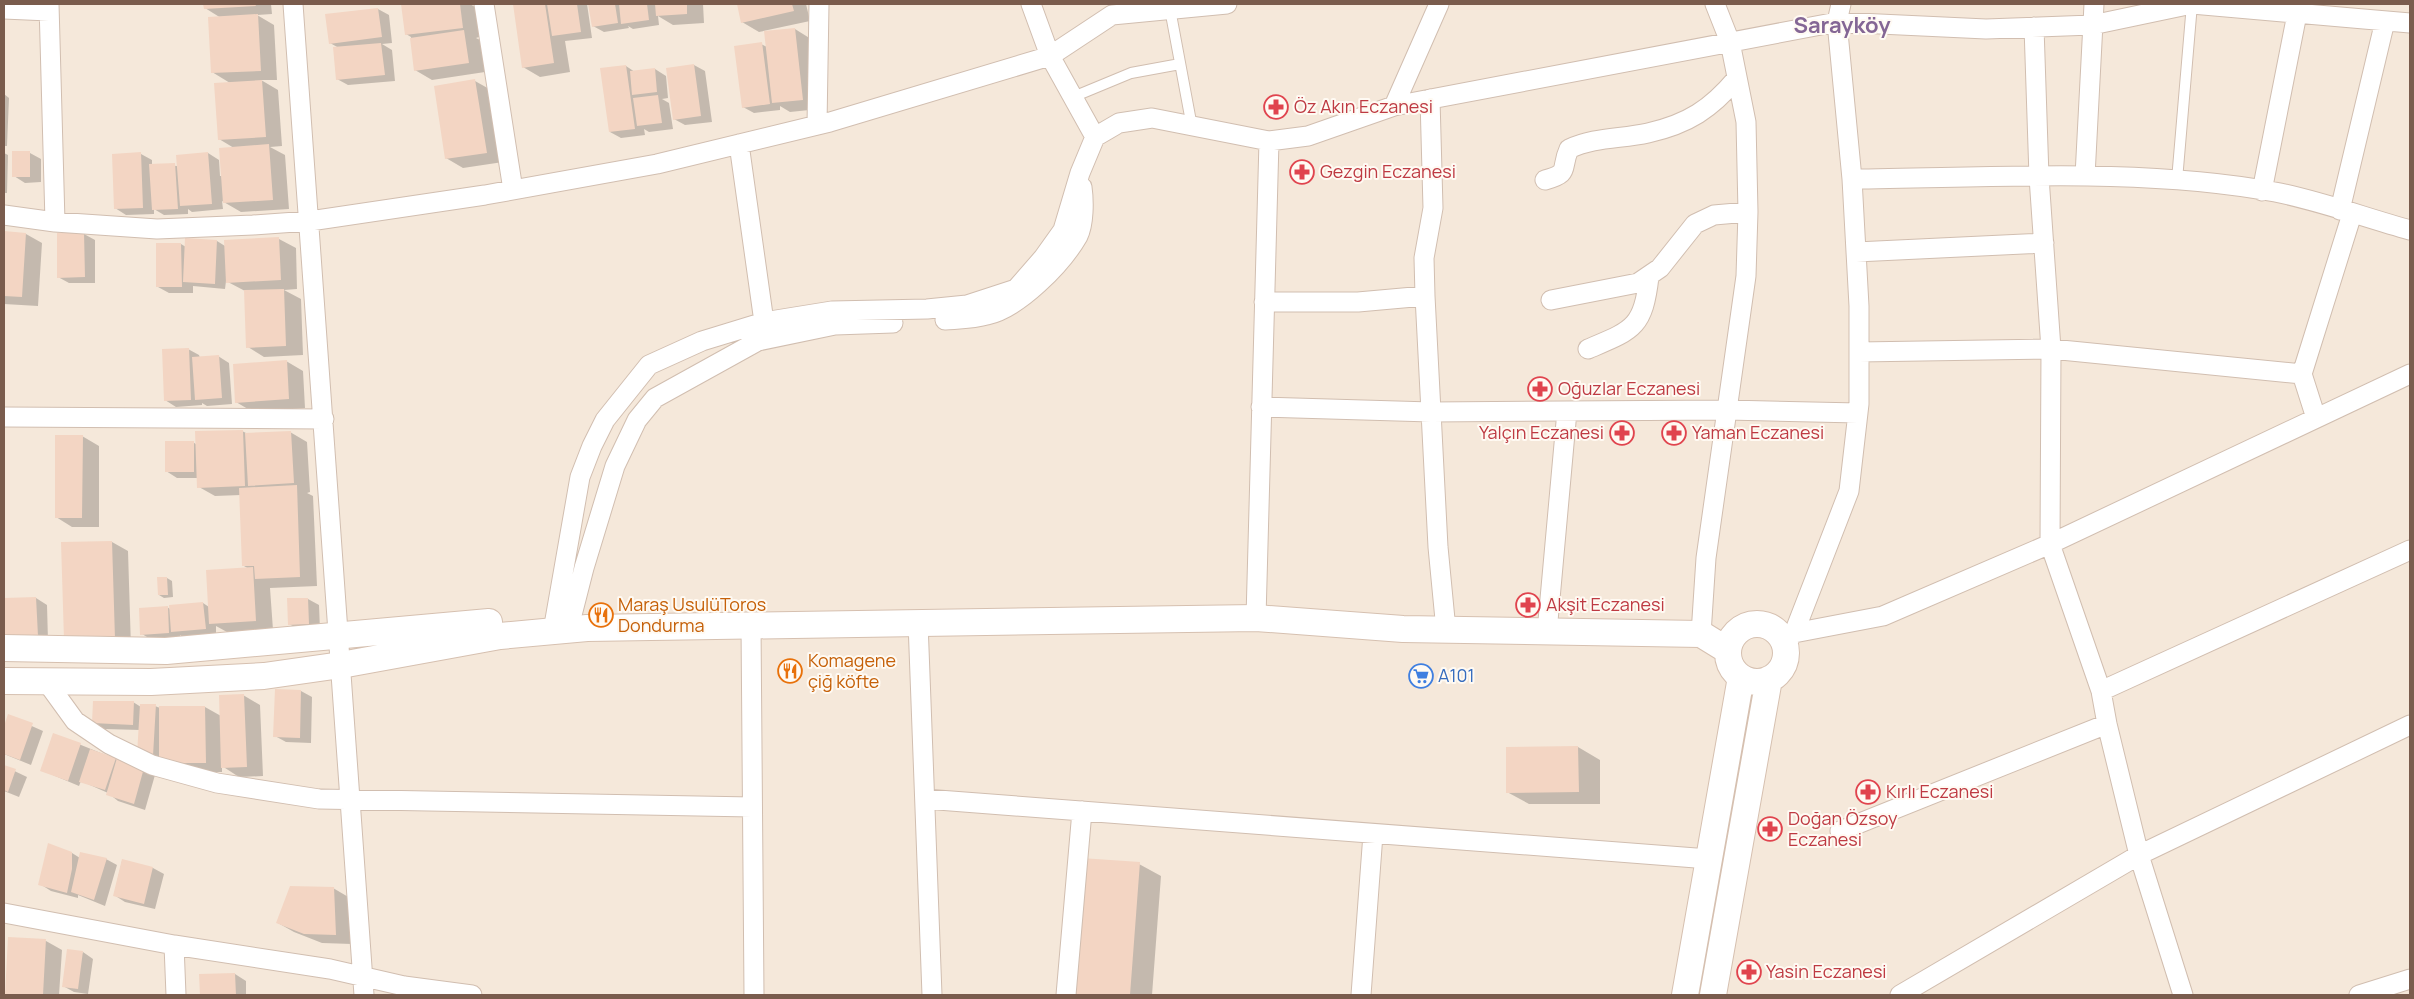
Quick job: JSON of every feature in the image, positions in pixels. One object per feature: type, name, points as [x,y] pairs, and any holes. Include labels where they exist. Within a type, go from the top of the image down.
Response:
[{"type":"street","points":[[293,4],[364,995]]},
{"type":"street","points":[[484,4],[513,190]]},
{"type":"street","points":[[817,125],[819,4]]},
{"type":"street","points":[[1031,4],[1050,56],[1095,137]]},
{"type":"street","points":[[4,214],[56,222],[157,229],[310,221],[513,190],[657,164],[817,125],[1050,56],[1110,10],[1217,4]]},
{"type":"street","points":[[1394,106],[1439,4]]},
{"type":"street","points":[[1701,634],[1706,558],[1746,276],[1748,212],[1746,122],[1730,42],[1715,4]]},
{"type":"street","points":[[2085,176],[2094,4]]},
{"type":"street","points":[[567,625],[566,563],[580,477],[605,420],[649,365],[702,340],[764,322],[832,311],[927,309],[967,305],[1016,288],[1043,258],[1062,230],[1080,173],[1095,137],[1119,123],[1152,118],[1269,141],[1308,136],[1394,106],[1730,42],[1839,13],[1986,28],[2034,27],[2092,25],[2192,4],[2287,10],[2410,23]]},
{"type":"street","points":[[4,9],[49,8],[56,222]]},
{"type":"street","points":[[2262,191],[2287,10]]},
{"type":"street","points":[[1839,13],[1852,179],[1859,352],[1858,413],[1849,491],[1789,638],[1786,658],[1780,670],[1769,679],[1755,682],[1741,677],[1731,665],[1727,650],[1731,639],[1738,630],[1748,625],[1759,623],[1789,638],[1883,616],[2050,544],[2410,374]]},
{"type":"street","points":[[2316,418],[2302,374],[2346,212],[2385,21]]},
{"type":"street","points":[[2034,27],[2039,177],[2051,350],[2050,544],[2101,691],[2107,724],[2139,855],[2183,995]]},
{"type":"street","points":[[1545,180],[1560,176],[1565,171],[1565,158],[1569,149],[1584,142],[1648,133],[1679,122],[1705,111],[1720,99],[1737,78]]},
{"type":"street","points":[[1430,99],[1433,208],[1424,258],[1425,296],[1438,547],[1446,630]]},
{"type":"street","points":[[1256,618],[1269,141]]},
{"type":"street","points":[[739,144],[764,322]]},
{"type":"street","points":[[567,625],[615,466],[636,420],[655,398],[758,341],[778,336],[835,325],[932,322],[988,315],[1031,292],[1061,260],[1079,234],[1084,200],[1080,173]]},
{"type":"street","points":[[1852,179],[2085,176],[2177,180],[2276,192],[2410,230]]},
{"type":"street","points":[[1551,300],[1638,283],[1649,277],[1671,256],[1687,232],[1695,224],[1714,215],[1748,212]]},
{"type":"street","points":[[1856,252],[2044,243]]},
{"type":"street","points":[[1588,349],[1620,336],[1637,322],[1646,301],[1649,277]]},
{"type":"street","points":[[1264,302],[1358,302],[1425,296]]},
{"type":"street","points":[[1859,352],[2051,350],[2302,374]]},
{"type":"street","points":[[1261,406],[1431,412],[1727,410],[1858,413]]},
{"type":"street","points":[[1547,632],[1567,411]]},
{"type":"street","points":[[4,418],[324,419]]},
{"type":"street","points":[[2101,691],[2410,550]]},
{"type":"street","points":[[4,648],[166,651],[338,637],[567,625],[751,625],[1256,618],[1446,630],[1701,634],[1727,650]]},
{"type":"street","points":[[918,622],[932,995]]},
{"type":"street","points":[[4,680],[160,682],[264,676],[341,665],[567,625]]},
{"type":"street","points":[[751,625],[754,995]]},
{"type":"street","points":[[1685,995],[1741,677]]},
{"type":"street","points":[[1713,995],[1769,679]]},
{"type":"street","points":[[46,681],[75,721],[109,744],[152,765],[226,784],[318,799],[752,807]]},
{"type":"street","points":[[1840,831],[2107,724]]},
{"type":"street","points":[[1900,995],[2139,855],[2410,725]]},
{"type":"street","points":[[924,799],[1709,859]]},
{"type":"street","points":[[1066,995],[1082,811]]},
{"type":"street","points":[[1361,995],[1373,834]]},
{"type":"street","points":[[4,913],[174,945],[330,969],[404,986],[472,995]]},
{"type":"street","points":[[174,945],[176,995]]},
{"type":"street","points":[[2359,995],[2410,979]]},
{"type":"lane","points":[[2177,180],[2192,4]]},
{"type":"lane","points":[[1174,7],[1180,64],[1192,126]]},
{"type":"lane","points":[[1073,97],[1132,73],[1180,64]]},
{"type":"shaded area","points":[[4,4],[2410,4],[2410,995],[4,995]]},
{"type":"building","points":[[203,4],[255,4],[256,6],[204,9]]},
{"type":"building","points":[[401,4],[460,4],[463,28],[405,35]]},
{"type":"building","points":[[513,4],[545,4],[554,63],[522,68]]},
{"type":"building","points":[[547,4],[577,4],[581,32],[552,36]]},
{"type":"building","points":[[588,4],[615,4],[618,23],[592,27]]},
{"type":"building","points":[[619,4],[647,4],[649,20],[621,24]]},
{"type":"building","points":[[655,4],[687,4],[687,14],[656,16]]},
{"type":"building","points":[[737,4],[792,4],[794,11],[741,23]]},
{"type":"building","points":[[378,8],[382,37],[329,44],[325,14]]},
{"type":"building","points":[[258,14],[261,71],[211,73],[208,17]]},
{"type":"building","points":[[795,28],[803,100],[772,103],[764,31]]},
{"type":"building","points":[[464,30],[469,63],[414,71],[410,38]]},
{"type":"building","points":[[762,42],[770,104],[742,108],[734,46]]},
{"type":"building","points":[[381,43],[385,75],[336,80],[333,47]]},
{"type":"building","points":[[694,64],[701,116],[673,120],[666,68]]},
{"type":"building","points":[[626,65],[635,129],[609,132],[600,68]]},
{"type":"building","points":[[655,68],[657,92],[632,95],[630,71]]},
{"type":"building","points":[[475,79],[487,153],[445,159],[434,86]]},
{"type":"building","points":[[262,80],[266,137],[218,140],[214,83]]},
{"type":"building","points":[[658,95],[662,123],[637,126],[633,98]]},
{"type":"building","points":[[269,144],[273,200],[223,203],[219,148]]},
{"type":"building","points":[[12,151],[30,151],[30,177],[12,177]]},
{"type":"building","points":[[141,152],[143,208],[114,209],[112,154]]},
{"type":"building","points":[[208,152],[212,204],[180,206],[176,155]]},
{"type":"building","points":[[175,163],[178,209],[152,210],[149,164]]},
{"type":"building","points":[[4,231],[26,233],[22,297],[4,296]]},
{"type":"building","points":[[84,232],[85,277],[57,278],[57,233]]},
{"type":"building","points":[[279,237],[281,280],[226,283],[224,240]]},
{"type":"building","points":[[185,238],[217,240],[215,284],[183,282]]},
{"type":"building","points":[[156,243],[181,243],[182,287],[156,287]]},
{"type":"building","points":[[284,289],[286,346],[246,348],[244,290]]},
{"type":"building","points":[[189,348],[191,400],[164,401],[162,349]]},
{"type":"building","points":[[219,355],[222,398],[195,400],[192,357]]},
{"type":"building","points":[[287,360],[289,399],[235,403],[233,364]]},
{"type":"building","points":[[243,430],[245,486],[197,488],[195,431]]},
{"type":"building","points":[[291,431],[294,483],[248,486],[245,433]]},
{"type":"building","points":[[55,435],[83,435],[82,518],[55,518]]},
{"type":"building","points":[[165,441],[194,441],[194,472],[165,472]]},
{"type":"building","points":[[297,485],[300,577],[255,579],[254,566],[242,566],[239,488]]},
{"type":"building","points":[[112,541],[115,639],[64,640],[61,542]]},
{"type":"building","points":[[253,567],[256,621],[209,624],[206,570]]},
{"type":"building","points":[[157,577],[167,577],[168,595],[158,595]]},
{"type":"building","points":[[36,597],[38,636],[4,637],[4,598]]},
{"type":"building","points":[[287,598],[308,598],[309,624],[288,625]]},
{"type":"building","points":[[203,602],[206,629],[171,632],[169,605]]},
{"type":"building","points":[[168,606],[169,633],[140,635],[139,608]]},
{"type":"building","points":[[275,689],[301,690],[300,738],[273,737]]},
{"type":"building","points":[[244,694],[247,767],[221,768],[219,695]]},
{"type":"building","points":[[93,701],[134,701],[133,725],[92,723]]},
{"type":"building","points":[[140,704],[156,704],[153,756],[137,755]]},
{"type":"building","points":[[159,706],[205,706],[206,763],[159,763]]},
{"type":"building","points":[[8,714],[33,723],[20,760],[4,754],[4,726]]},
{"type":"building","points":[[53,733],[81,743],[68,781],[40,771]]},
{"type":"building","points":[[1578,746],[1579,792],[1506,793],[1506,747]]},
{"type":"building","points":[[90,749],[116,758],[105,790],[79,782]]},
{"type":"building","points":[[117,758],[144,768],[134,804],[106,795]]},
{"type":"building","points":[[4,765],[16,769],[8,792],[4,790]]},
{"type":"building","points":[[48,843],[72,852],[72,869],[67,893],[38,885]]},
{"type":"building","points":[[80,852],[107,858],[94,900],[71,892]]},
{"type":"building","points":[[1081,858],[1140,862],[1130,995],[1071,995]]},
{"type":"building","points":[[122,859],[153,867],[144,904],[113,896]]},
{"type":"building","points":[[290,886],[334,887],[336,935],[304,934],[276,923]]},
{"type":"building","points":[[8,937],[46,939],[43,995],[5,995]]},
{"type":"building","points":[[67,949],[83,951],[78,989],[62,987]]},
{"type":"building","points":[[235,973],[236,995],[200,995],[199,974]]},
{"type":"place","name":"Öz Akın Eczanesi","points":[[1276,107]]},
{"type":"place","name":"Gezgin Eczanesi","points":[[1302,172]]},
{"type":"place","name":"Oğuzlar Eczanesi","points":[[1540,389]]},
{"type":"place","name":"Yalçın Eczanesi","points":[[1622,433]]},
{"type":"place","name":"Yaman Eczanesi","points":[[1674,433]]},
{"type":"place","name":"Akşit Eczanesi","points":[[1528,605]]},
{"type":"place","name":"Maraş UsulüToros Dondurma","points":[[601,615]]},
{"type":"place","name":"Komagene çiğ köfte","points":[[790,671]]},
{"type":"place","name":"A101","points":[[1421,676]]},
{"type":"place","name":"Kırlı Eczanesi","points":[[1868,792]]},
{"type":"place","name":"Doğan Özsoy Eczanesi","points":[[1770,829]]},
{"type":"place","name":"Yasin Eczanesi","points":[[1749,972]]},
{"type":"district","name":"Sarayköy","points":[[1842,25]]}]
